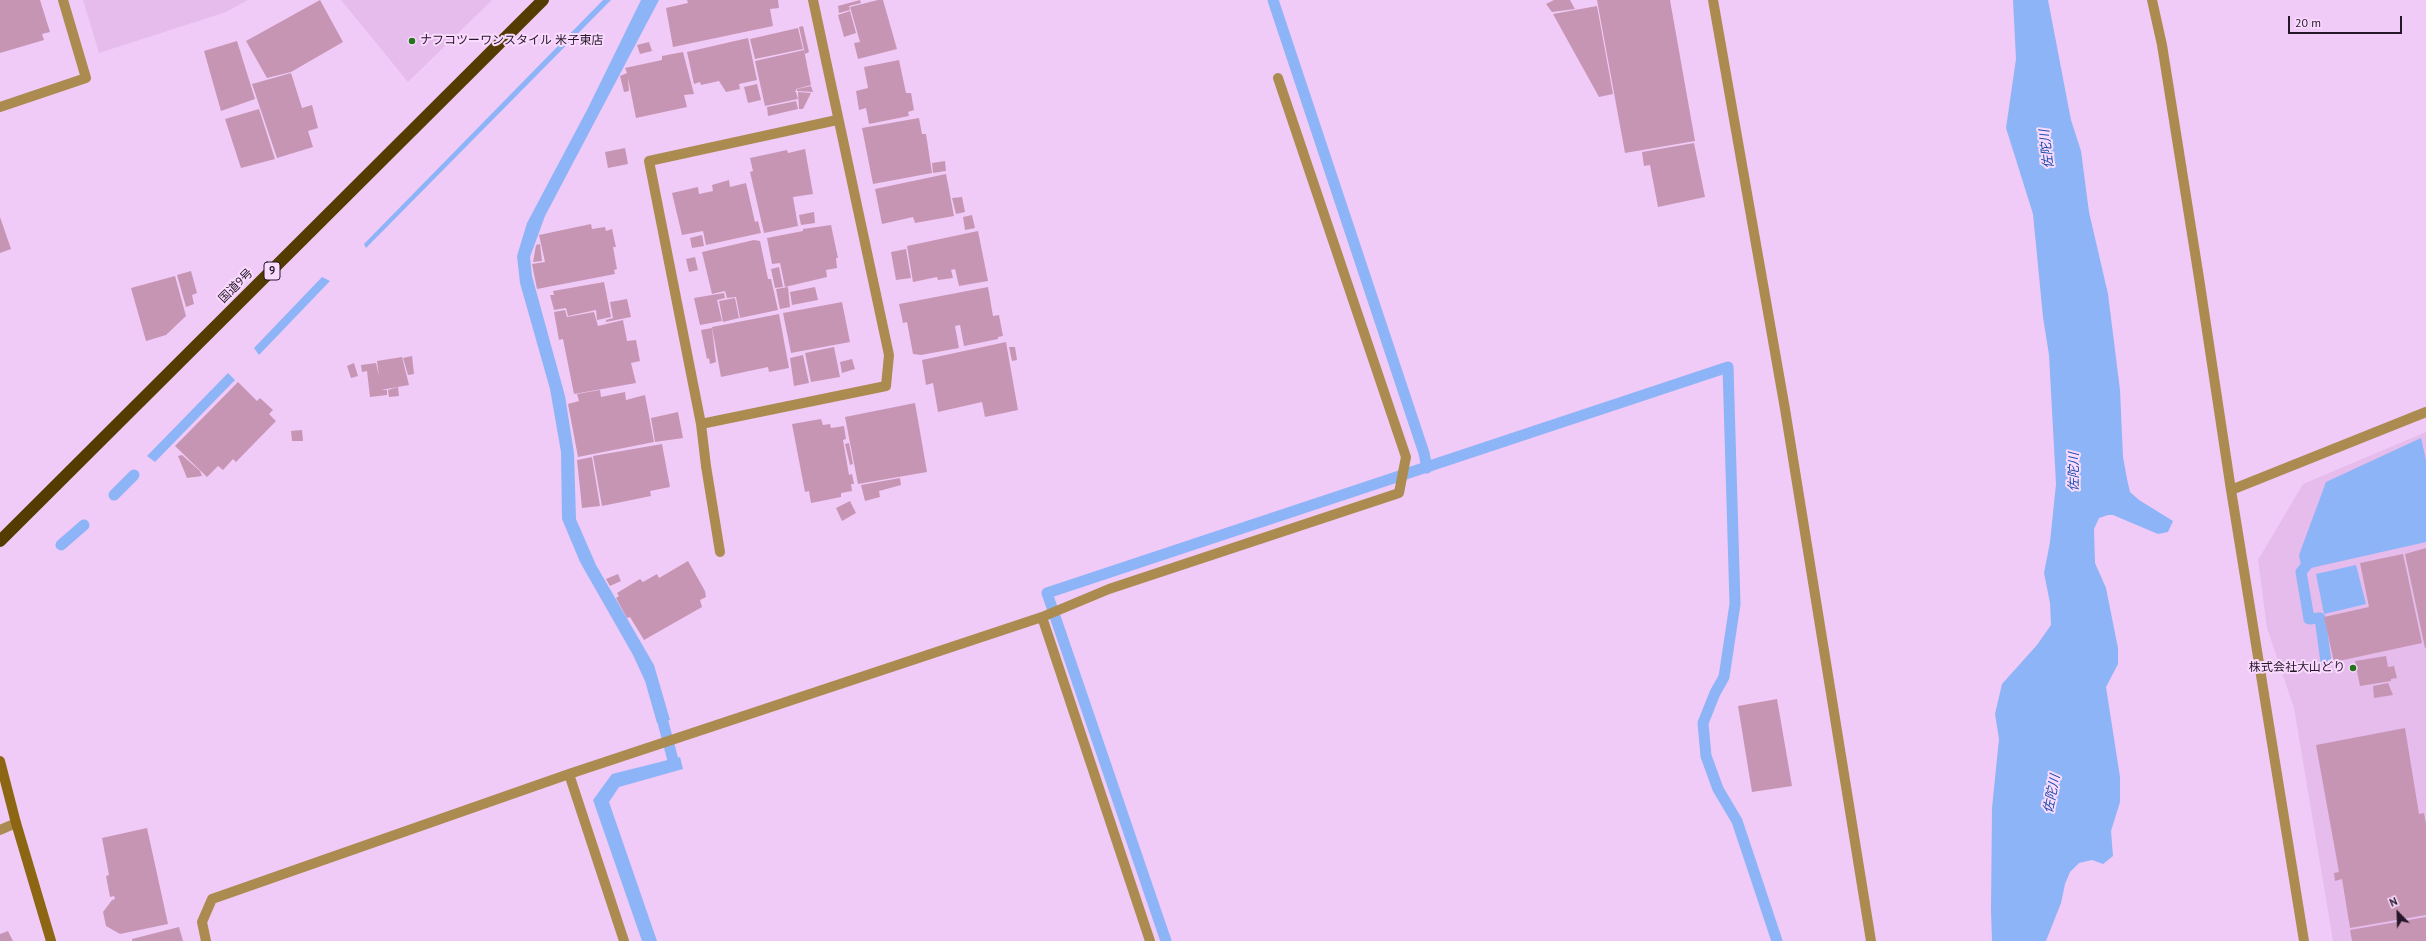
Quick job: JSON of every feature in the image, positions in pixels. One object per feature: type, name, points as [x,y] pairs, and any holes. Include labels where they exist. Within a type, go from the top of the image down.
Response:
[{"type":"highway","name":"国道9号","points":[[0,541],[543,0]]},
{"type":"street","points":[[0,107],[86,78],[63,0]]},
{"type":"street","points":[[701,424],[886,386],[889,355],[813,0]]},
{"type":"street","points":[[1713,0],[1724,55],[1785,409],[1871,941]]},
{"type":"street","points":[[2152,0],[2162,45],[2196,255],[2231,490],[2304,941]]},
{"type":"street","points":[[206,941],[202,922],[212,899],[569,774],[1042,617],[1109,588],[1399,493],[1406,457],[1278,78]]},
{"type":"street","points":[[720,552],[706,466],[701,424],[649,161],[838,120]]},
{"type":"street","points":[[2231,490],[2426,412]]},
{"type":"street","points":[[1042,617],[1150,941]]},
{"type":"street","points":[[0,761],[16,823],[51,941]]},
{"type":"street","points":[[569,774],[624,941]]},
{"type":"street","points":[[0,830],[16,823]]},
{"type":"shaded area","points":[[83,0],[248,0],[226,12],[99,53]]},
{"type":"shaded area","name":"ナフコツーワンスタイル 米子東店","points":[[341,0],[492,0],[408,82]]},
{"type":"shaded area","name":"株式会社大山どり","points":[[2426,432],[2426,941],[2333,941],[2294,708],[2267,628],[2258,560],[2303,484]]},
{"type":"water","points":[[603,0],[611,0],[366,248],[364,244]]},
{"type":"water","points":[[641,0],[659,0],[545,216],[530,257],[532,276],[565,396],[574,453],[576,519],[596,565],[654,665],[670,720],[657,723],[645,681],[633,655],[580,562],[562,519],[561,452],[550,389],[520,283],[517,256],[527,223],[588,108]]},
{"type":"water","name":"佐陀川","points":[[2013,0],[2048,0],[2071,120],[2081,151],[2089,212],[2108,294],[2120,390],[2123,457],[2130,492],[2139,500],[2173,521],[2168,532],[2158,534],[2113,515],[2108,515],[2099,518],[2094,529],[2095,563],[2106,588],[2118,648],[2118,664],[2106,687],[2120,777],[2120,802],[2111,831],[2113,856],[2103,864],[2092,860],[2079,863],[2070,872],[2065,884],[2061,903],[2046,941],[1992,941],[1992,808],[1999,739],[1995,714],[2002,684],[2037,645],[2051,625],[2050,603],[2044,573],[2050,542],[2056,484],[2049,355],[2043,317],[2033,214],[2006,128],[2016,59]]},
{"type":"water","points":[[322,277],[330,281],[259,355],[254,348]]},
{"type":"water","points":[[228,373],[235,380],[155,462],[147,456]]},
{"type":"water","points":[[2421,438],[2426,460],[2426,542],[2302,570],[2299,555],[2326,482]]},
{"type":"water","points":[[2356,565],[2366,604],[2324,614],[2316,574]]},
{"type":"water","points":[[680,757],[683,769],[619,787],[609,802],[657,941],[642,941],[593,800],[612,774]]},
{"type":"building","points":[[0,0],[40,0],[50,32],[42,34],[44,40],[0,53]]},
{"type":"building","points":[[320,0],[343,42],[291,72],[267,78],[246,41]]},
{"type":"building","points":[[687,0],[778,0],[779,8],[770,9],[773,26],[673,47],[666,8],[688,3]]},
{"type":"building","points":[[860,0],[861,3],[849,6],[850,10],[839,13],[838,6]]},
{"type":"building","points":[[883,0],[897,49],[858,59],[854,43],[860,42],[850,7]]},
{"type":"building","points":[[1554,0],[1570,0],[1575,9],[1552,12],[1546,4]]},
{"type":"building","points":[[1597,0],[1670,0],[1695,141],[1625,153]]},
{"type":"building","points":[[1597,6],[1613,94],[1599,97],[1553,14]]},
{"type":"building","points":[[850,11],[856,33],[844,37],[838,15]]},
{"type":"building","points":[[803,26],[809,52],[805,54],[799,27]]},
{"type":"building","points":[[798,28],[803,49],[755,59],[750,39]]},
{"type":"building","points":[[748,38],[757,80],[739,84],[740,89],[726,92],[719,81],[701,85],[700,82],[694,84],[687,52]]},
{"type":"building","points":[[237,41],[255,99],[221,111],[204,51]]},
{"type":"building","points":[[649,42],[652,51],[640,54],[637,45]]},
{"type":"building","points":[[804,50],[811,85],[796,89],[794,92],[796,92],[798,99],[765,106],[755,61]]},
{"type":"building","points":[[683,52],[694,94],[684,95],[687,107],[636,118],[628,78],[629,91],[624,92],[620,76],[627,73],[625,68],[662,60],[662,56]]},
{"type":"building","points":[[899,60],[906,93],[911,93],[914,110],[908,112],[909,116],[869,124],[866,108],[859,110],[856,91],[868,88],[864,67]]},
{"type":"building","points":[[291,73],[302,108],[312,105],[318,128],[308,131],[313,147],[277,158],[252,84]]},
{"type":"building","points":[[757,84],[761,100],[748,103],[744,87]]},
{"type":"building","points":[[811,86],[813,92],[797,91],[797,89]]},
{"type":"building","points":[[798,92],[811,93],[803,109],[799,109]]},
{"type":"building","points":[[796,101],[798,109],[768,116],[767,107]]},
{"type":"building","points":[[259,109],[275,159],[241,168],[225,119]]},
{"type":"building","points":[[919,118],[922,134],[926,134],[932,173],[873,184],[862,128]]},
{"type":"building","points":[[1694,143],[1705,197],[1658,207],[1650,165],[1644,166],[1642,152]]},
{"type":"building","points":[[625,148],[628,164],[608,168],[605,152]]},
{"type":"building","points":[[805,149],[813,194],[793,197],[798,226],[764,233],[750,172],[753,171],[750,158],[787,150],[788,153]]},
{"type":"building","points":[[945,161],[946,171],[933,173],[932,163]]},
{"type":"building","points":[[946,174],[954,216],[915,223],[913,217],[882,224],[875,189]]},
{"type":"building","points":[[729,180],[730,187],[746,183],[755,222],[758,221],[761,233],[706,245],[703,231],[682,235],[672,193],[698,187],[699,194],[713,191],[712,185]]},
{"type":"building","points":[[962,197],[965,212],[956,214],[952,198]]},
{"type":"building","points":[[814,212],[815,223],[801,225],[799,215]]},
{"type":"building","points":[[972,215],[975,228],[965,230],[963,217]]},
{"type":"building","points":[[0,217],[11,249],[0,253]]},
{"type":"building","points":[[591,224],[592,229],[605,227],[606,231],[612,229],[616,247],[613,247],[617,269],[614,270],[615,274],[537,289],[532,264],[545,262],[539,235]]},
{"type":"building","points":[[831,225],[838,258],[836,258],[837,268],[826,270],[827,277],[785,287],[780,263],[772,264],[767,238],[803,231],[803,229]]},
{"type":"building","points":[[978,231],[988,281],[959,286],[955,269],[951,270],[953,278],[938,280],[937,277],[913,282],[907,246]]},
{"type":"building","points":[[702,235],[704,246],[692,248],[690,238]]},
{"type":"building","points":[[754,240],[760,241],[768,279],[771,279],[778,310],[740,318],[736,297],[727,298],[725,291],[712,294],[702,252]]},
{"type":"building","points":[[540,244],[542,261],[533,262],[536,245]]},
{"type":"building","points":[[906,249],[911,278],[896,280],[891,252]]},
{"type":"building","points":[[695,257],[698,270],[689,272],[686,259]]},
{"type":"building","points":[[779,267],[783,287],[775,288],[771,269]]},
{"type":"building","points":[[191,271],[197,293],[192,295],[194,304],[186,307],[177,275]]},
{"type":"building","points":[[175,276],[186,316],[166,335],[146,341],[131,288]]},
{"type":"building","points":[[604,282],[611,317],[597,320],[596,310],[568,316],[566,308],[554,310],[550,295],[554,295],[553,291]]},
{"type":"building","points":[[788,287],[790,307],[780,309],[776,289]]},
{"type":"building","points":[[815,287],[818,300],[792,305],[790,292]]},
{"type":"building","points":[[988,287],[993,316],[999,315],[1003,336],[998,337],[998,339],[964,346],[960,325],[955,326],[959,348],[921,355],[913,354],[907,322],[903,323],[899,304]]},
{"type":"building","points":[[724,293],[725,298],[717,300],[722,321],[700,325],[694,298]]},
{"type":"building","points":[[735,298],[739,318],[723,322],[719,301]]},
{"type":"building","points":[[627,299],[631,317],[606,322],[606,320],[613,318],[610,302]]},
{"type":"building","points":[[842,302],[850,342],[791,353],[783,313]]},
{"type":"building","points":[[565,310],[567,317],[594,312],[598,326],[623,320],[627,341],[636,340],[640,361],[631,363],[636,383],[574,394],[563,339],[559,340],[554,312]]},
{"type":"building","points":[[779,314],[789,368],[769,372],[768,367],[721,377],[712,327]]},
{"type":"building","points":[[712,328],[716,362],[710,364],[709,358],[707,359],[701,330]]},
{"type":"building","points":[[1006,342],[1018,410],[985,417],[982,402],[938,412],[933,383],[926,385],[922,360]]},
{"type":"building","points":[[834,347],[840,377],[811,382],[805,353]]},
{"type":"building","points":[[1009,347],[1015,347],[1017,360],[1012,361]]},
{"type":"building","points":[[803,355],[809,383],[794,386],[790,358]]},
{"type":"building","points":[[412,356],[414,374],[408,375],[403,358]]},
{"type":"building","points":[[402,357],[409,385],[381,390],[387,390],[387,395],[370,397],[367,371],[362,372],[361,365],[376,363],[379,376],[377,361]]},
{"type":"building","points":[[852,359],[855,369],[842,373],[840,362]]},
{"type":"building","points":[[354,363],[358,376],[351,378],[347,366]]},
{"type":"building","points":[[238,382],[257,401],[260,398],[273,410],[269,414],[276,421],[236,462],[233,459],[223,470],[218,466],[207,477],[175,446]]},
{"type":"building","points":[[398,387],[399,396],[389,397],[388,390]]},
{"type":"building","points":[[600,390],[601,397],[625,392],[626,400],[645,395],[654,442],[578,457],[568,404],[579,401],[577,394]]},
{"type":"building","points":[[915,403],[927,472],[858,484],[845,417]]},
{"type":"building","points":[[678,412],[683,438],[655,442],[651,418]]},
{"type":"building","points":[[821,419],[823,425],[830,424],[831,428],[844,426],[846,439],[843,440],[849,475],[852,474],[854,484],[851,484],[852,491],[841,493],[841,497],[811,503],[809,491],[805,492],[792,424]]},
{"type":"building","points":[[302,430],[303,441],[292,441],[291,431]]},
{"type":"building","points":[[849,443],[853,464],[850,465],[845,444]]},
{"type":"building","points":[[662,444],[670,487],[650,491],[651,496],[602,506],[593,456]]},
{"type":"building","points":[[182,455],[200,471],[202,476],[187,478],[178,456]]},
{"type":"building","points":[[592,457],[600,506],[582,508],[577,460]]},
{"type":"building","points":[[900,478],[901,485],[879,491],[880,497],[865,501],[861,485]]},
{"type":"building","points":[[850,501],[856,513],[842,521],[836,508]]},
{"type":"building","points":[[2426,548],[2426,648],[2425,648],[2405,554]]},
{"type":"building","points":[[2403,554],[2422,643],[2334,662],[2324,617],[2369,607],[2360,563]]},
{"type":"building","points":[[688,561],[705,591],[706,597],[700,600],[702,607],[644,640],[630,617],[627,618],[616,598],[619,596],[617,593],[640,579],[643,582],[657,574],[659,578]]},
{"type":"building","points":[[618,574],[621,581],[610,586],[606,579]]},
{"type":"building","points":[[2386,656],[2388,667],[2394,666],[2397,678],[2391,679],[2391,681],[2360,686],[2355,661]]},
{"type":"building","points":[[2388,683],[2393,695],[2374,698],[2373,686]]},
{"type":"building","points":[[1777,699],[1792,786],[1752,792],[1738,706]]},
{"type":"building","points":[[2405,728],[2419,814],[2424,813],[2426,824],[2426,915],[2350,928],[2342,879],[2335,881],[2334,873],[2339,872],[2316,745]]},
{"type":"building","points":[[147,828],[168,924],[120,934],[106,926],[103,912],[112,900],[115,899],[114,896],[110,897],[106,876],[109,875],[102,838]]},
{"type":"building","points":[[2426,917],[2426,941],[2352,941],[2350,930]]},
{"type":"building","points":[[179,927],[183,941],[132,941],[132,939]]},
{"type":"building","points":[[8,931],[13,941],[0,941],[0,934]]},
{"type":"waterway","points":[[1273,0],[1424,453],[1427,468]]},
{"type":"waterway","points":[[1166,941],[1047,593],[1728,367],[1735,604],[1724,677],[1715,693],[1703,723],[1706,756],[1718,789],[1737,821],[1777,941]]},
{"type":"waterway","points":[[114,495],[134,475]]},
{"type":"waterway","points":[[61,545],[84,525]]},
{"type":"waterway","points":[[2312,559],[2301,572],[2309,619],[2320,618],[2326,662]]},
{"type":"waterway","points":[[659,707],[674,764],[664,767]]},
{"type":"place","name":"ナフコツーワンスタイル 米子東店","points":[[412,41]]},
{"type":"place","name":"株式会社大山どり","points":[[2353,668]]}]
